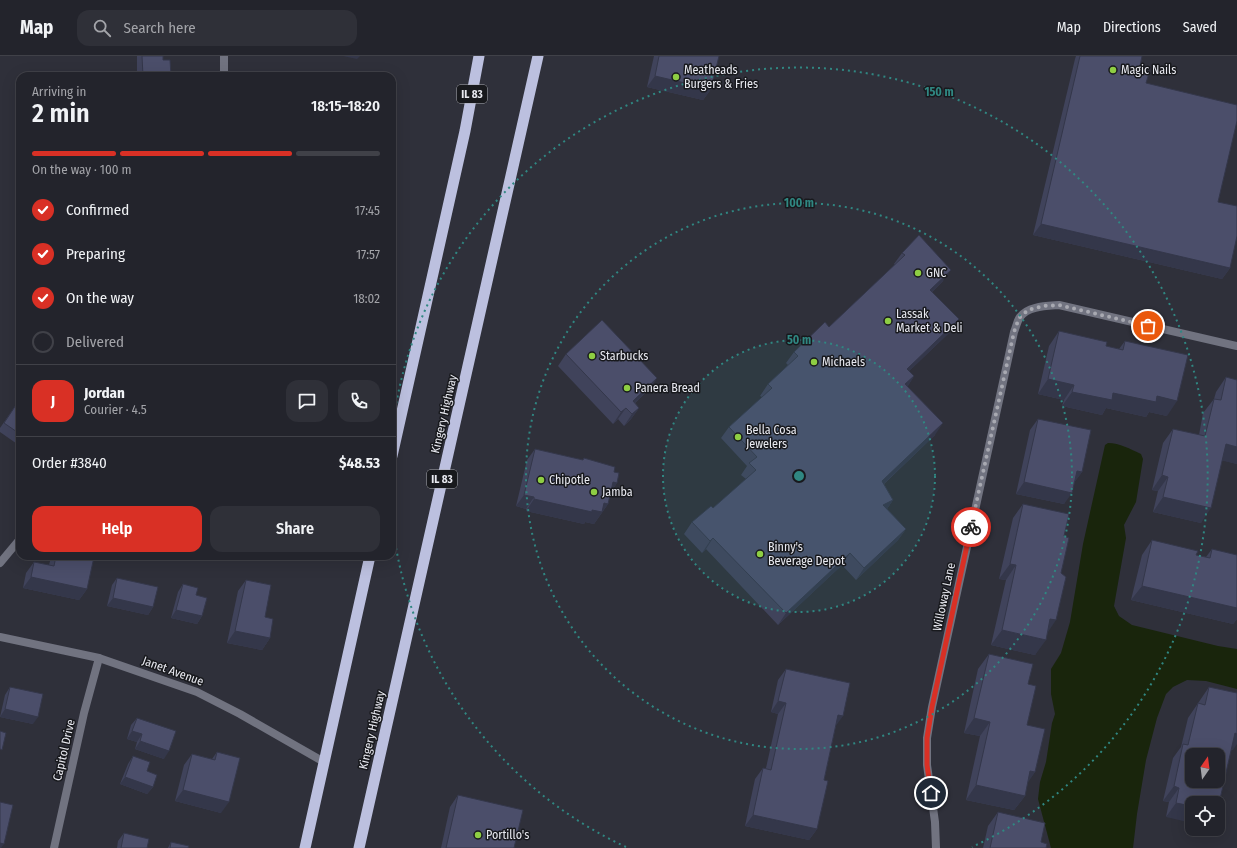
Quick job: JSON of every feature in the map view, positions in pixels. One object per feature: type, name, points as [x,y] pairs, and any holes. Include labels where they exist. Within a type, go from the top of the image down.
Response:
[{"type":"highway","name":"IL 83","points":[[396,438],[465,132],[479,56]]},
{"type":"highway","name":"Kingery Highway","points":[[359,848],[538,56]]},
{"type":"highway","points":[[305,848],[369,560]]},
{"type":"street","points":[[224,56],[224,72]]},
{"type":"street","name":"Willoway Lane","points":[[936,848],[935,822],[927,765],[927,738],[932,707],[1014,332],[1019,318],[1028,310],[1043,306],[1059,305],[1237,346]]},
{"type":"street","points":[[0,563],[16,544]]},
{"type":"street","name":"Janet Avenue","points":[[0,637],[99,658],[197,692],[240,714],[324,762]]},
{"type":"street","name":"Capitol Drive","points":[[54,848],[84,713],[99,658]]},
{"type":"shaded area","points":[[1108,443],[1129,448],[1141,454],[1143,459],[1136,502],[1124,525],[1126,538],[1114,606],[1119,616],[1132,625],[1218,646],[1237,649],[1237,689],[1206,681],[1187,680],[1173,687],[1166,694],[1157,718],[1146,760],[1133,848],[1051,848],[1038,799],[1040,782],[1046,762],[1052,723],[1055,714],[1051,694],[1051,669],[1061,653],[1070,622],[1083,544],[1105,445]]},
{"type":"building","points":[[142,56],[163,56],[163,60],[170,60],[171,72],[143,72]]},
{"type":"building","points":[[659,56],[719,56],[711,89],[655,76]]},
{"type":"building","points":[[1080,56],[1142,56],[1139,71],[1149,73],[1146,83],[1237,105],[1237,121],[1218,202],[1237,206],[1237,236],[1230,268],[1041,224]]},
{"type":"building","points":[[919,235],[951,270],[930,290],[959,319],[907,369],[914,376],[905,384],[943,423],[882,481],[893,500],[883,505],[906,529],[864,568],[850,553],[786,613],[713,538],[710,541],[692,522],[711,506],[713,508],[756,470],[749,463],[757,457],[729,427],[772,388],[768,384],[798,356],[794,352],[825,322],[829,327],[905,255],[902,253]]},
{"type":"building","points":[[602,320],[657,378],[633,401],[639,408],[632,414],[626,408],[621,412],[566,354]]},
{"type":"building","points":[[1059,331],[1107,342],[1106,346],[1123,350],[1125,341],[1188,355],[1177,401],[1157,396],[1156,402],[1113,393],[1112,400],[1072,392],[1074,385],[1048,379]]},
{"type":"building","points":[[1226,377],[1237,380],[1237,447],[1226,444],[1211,508],[1163,497],[1168,477],[1162,475],[1173,429],[1205,436],[1214,399],[1221,400]]},
{"type":"building","points":[[16,405],[16,431],[4,423]]},
{"type":"building","points":[[1038,419],[1091,430],[1082,472],[1077,471],[1072,493],[1024,482]]},
{"type":"building","points":[[535,449],[583,460],[584,458],[615,467],[614,472],[619,473],[617,483],[613,482],[608,504],[604,503],[602,512],[592,510],[592,512],[534,499],[534,497],[524,495]]},
{"type":"building","points":[[1023,504],[1069,514],[1064,536],[1069,538],[1061,573],[1066,577],[1056,620],[1050,619],[1046,640],[1002,630],[1016,565],[1010,564]]},
{"type":"building","points":[[1152,540],[1198,551],[1196,555],[1210,558],[1212,549],[1237,555],[1237,608],[1142,586]]},
{"type":"building","points":[[55,560],[93,560],[87,589],[31,577],[34,562],[54,566]]},
{"type":"building","points":[[117,578],[158,587],[153,607],[113,598]]},
{"type":"building","points":[[246,580],[271,585],[265,617],[273,619],[270,638],[235,631]]},
{"type":"building","points":[[183,584],[198,588],[196,595],[207,598],[202,616],[176,610]]},
{"type":"building","points":[[989,654],[1033,664],[1028,684],[1036,686],[1027,725],[1045,729],[1035,772],[1030,771],[1025,796],[976,785],[990,722],[974,718]]},
{"type":"building","points":[[786,669],[850,683],[843,716],[838,715],[824,780],[828,781],[817,829],[753,815],[763,768],[771,770],[786,703],[778,701]]},
{"type":"building","points":[[10,687],[43,694],[38,717],[5,709]]},
{"type":"building","points":[[1209,687],[1237,693],[1237,734],[1235,733],[1225,777],[1225,748],[1185,748],[1185,788],[1223,788],[1221,796],[1185,796],[1185,805],[1176,803],[1179,788],[1174,786],[1183,744],[1188,745],[1198,703],[1205,705]]},
{"type":"building","points":[[137,718],[176,731],[169,751],[140,741],[142,734],[132,731]]},
{"type":"building","points":[[0,731],[6,733],[2,750],[0,749]]},
{"type":"building","points":[[217,752],[240,758],[229,802],[183,790],[192,754],[215,760]]},
{"type":"building","points":[[133,756],[150,762],[147,771],[157,775],[153,787],[125,777]]},
{"type":"building","name":"Portillo's","points":[[458,795],[523,810],[514,848],[446,848]]},
{"type":"building","points":[[0,802],[13,805],[4,844],[0,843]]},
{"type":"building","points":[[998,812],[1045,823],[1041,842],[1047,844],[1046,848],[990,848]]},
{"type":"building","points":[[124,833],[149,839],[147,848],[121,848]]},
{"type":"building","points":[[171,842],[189,846],[188,848],[170,848]]},
{"type":"way so far","points":[[971,527],[1014,332],[1019,318],[1028,310],[1043,306],[1059,305],[1148,326]]},
{"type":"place","name":"Magic Nails","points":[[1113,70]]},
{"type":"place","name":"Meatheads Burgers & Fries","points":[[676,77]]},
{"type":"place","name":"GNC","points":[[918,273]]},
{"type":"place","name":"Lassak Market & Deli","points":[[888,321]]},
{"type":"place","name":"Starbucks","points":[[592,356]]},
{"type":"place","name":"Michaels","points":[[814,362]]},
{"type":"place","name":"Panera Bread","points":[[627,388]]},
{"type":"place","name":"Bella Cosa Jewelers","points":[[738,437]]},
{"type":"place","name":"Chipotle","points":[[541,480]]},
{"type":"place","name":"Jamba","points":[[594,492]]},
{"type":"place","name":"Binny's Beverage Depot","points":[[760,554]]},
{"type":"place","name":"Portillo's","points":[[478,835]]},
{"type":"route","points":[[931,793],[927,765],[927,738],[932,707],[971,527]]}]
